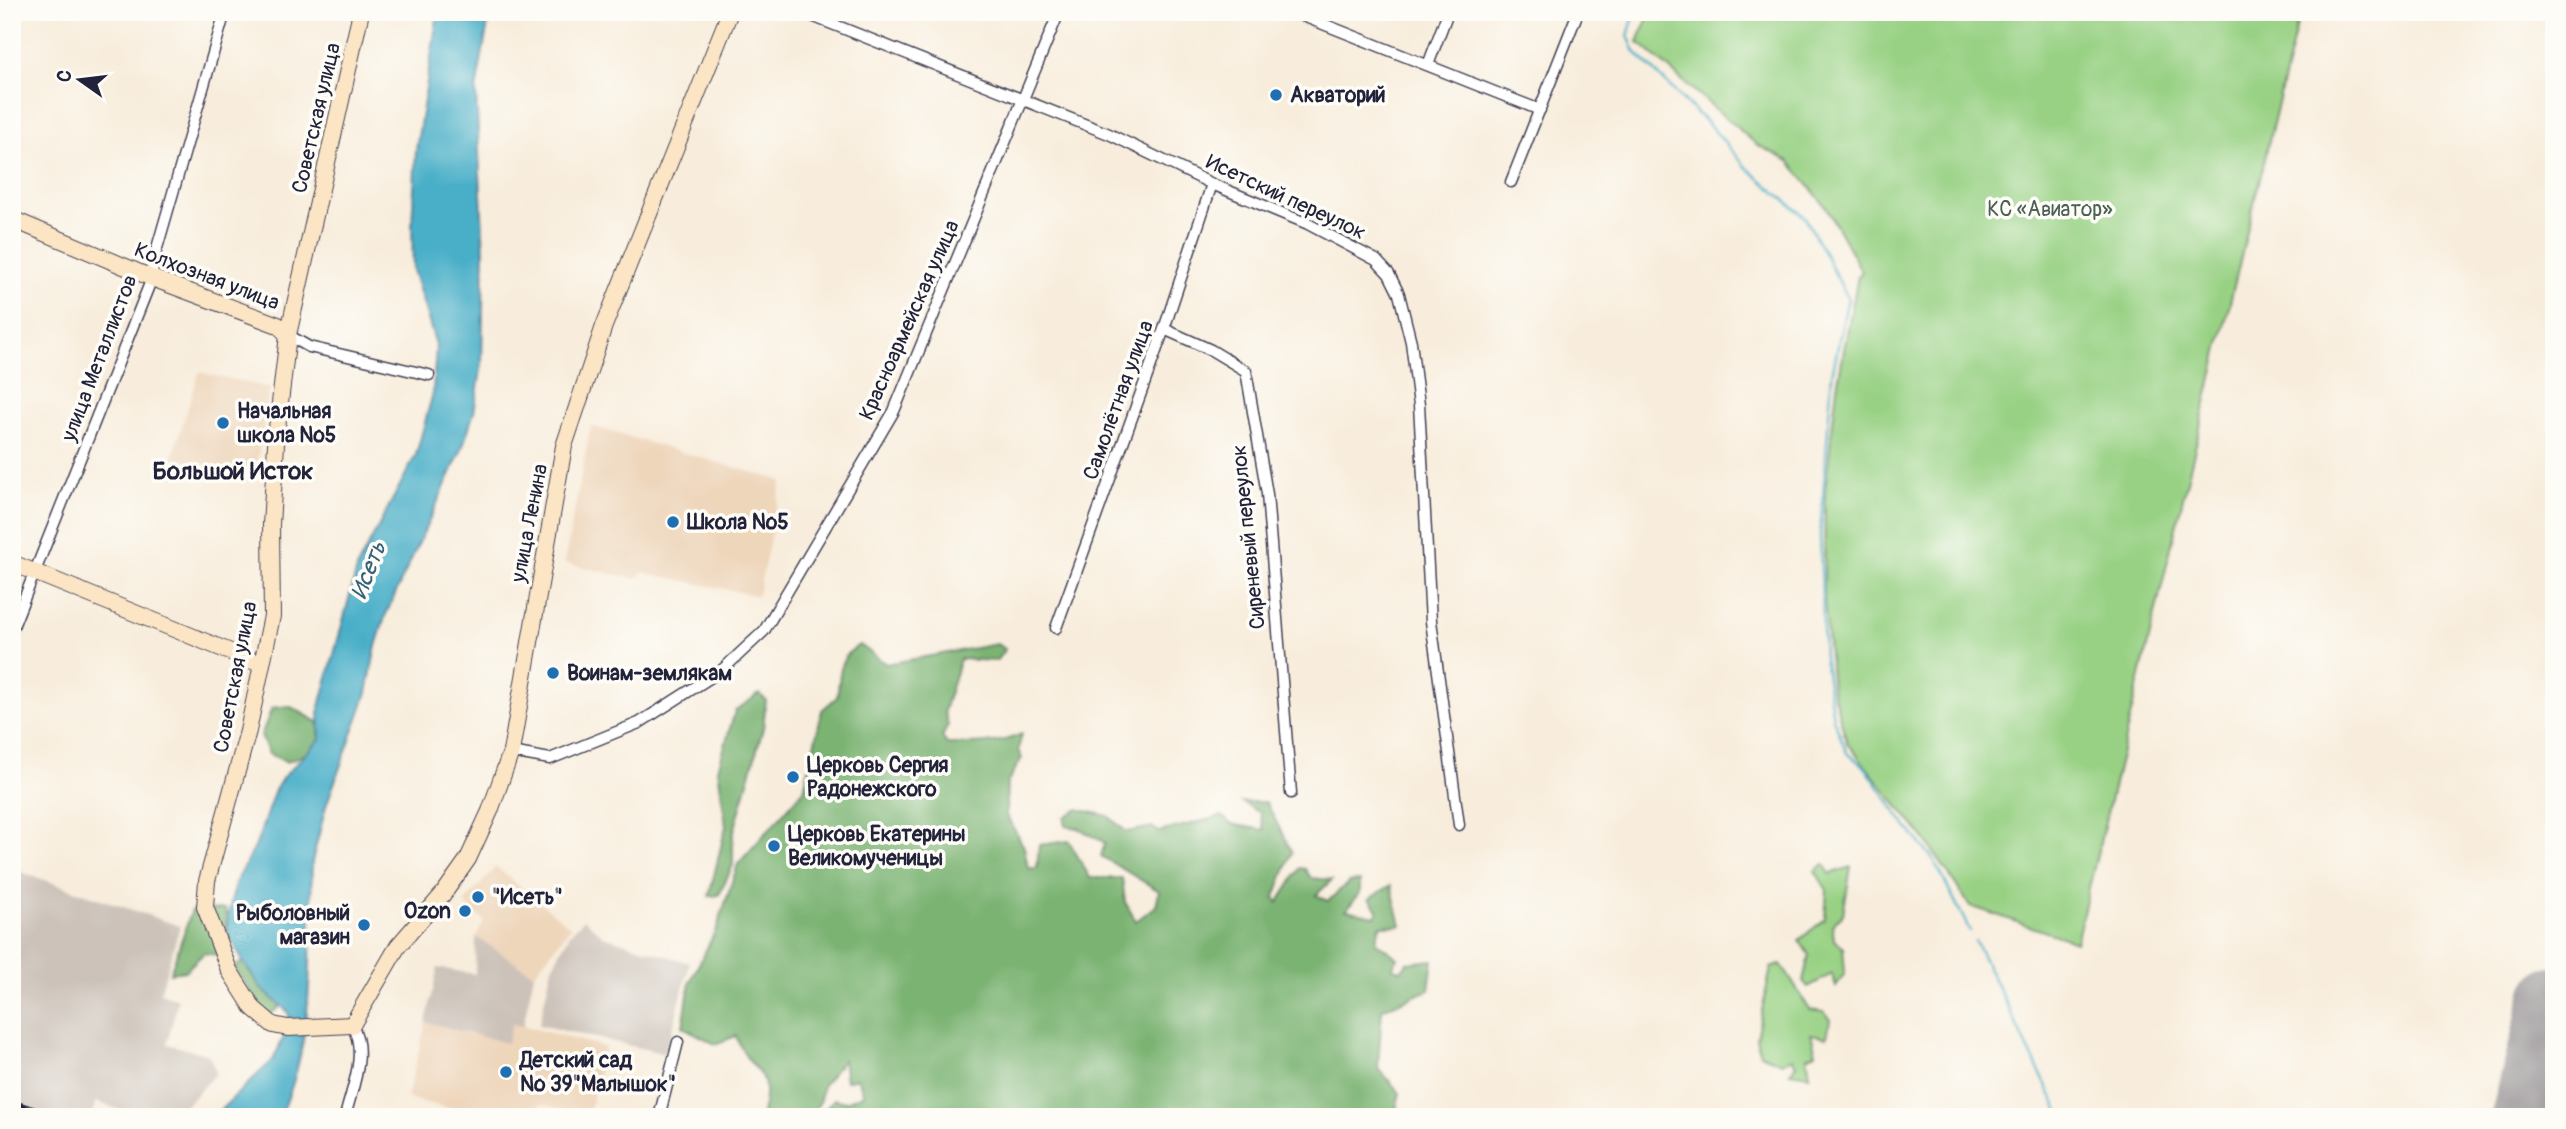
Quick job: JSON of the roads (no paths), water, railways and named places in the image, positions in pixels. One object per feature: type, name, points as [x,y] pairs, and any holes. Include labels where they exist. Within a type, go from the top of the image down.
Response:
[{"type":"street","name":"улица Металлистов","points":[[12,629],[152,278],[153,262],[225,12]]},
{"type":"street","name":"Советская улица","points":[[352,1025],[288,1028],[273,1025],[253,1008],[229,970],[205,907],[207,881],[248,731],[272,617],[274,483],[288,335],[361,12]]},
{"type":"street","name":"улица Ленина","points":[[352,1025],[398,946],[444,893],[480,838],[511,752],[565,446],[604,326],[730,12]]},
{"type":"street","name":"Исетский переулок","points":[[802,12],[1109,134],[1212,184],[1308,224],[1376,260],[1389,274],[1399,294],[1411,342],[1419,405],[1431,621],[1459,825]]},
{"type":"street","name":"Красноармейская улица","points":[[511,752],[550,759],[639,723],[722,670],[764,631],[894,411],[1025,101],[1059,12]]},
{"type":"street","points":[[1293,12],[1317,17],[1540,110]]},
{"type":"street","points":[[1428,65],[1448,12]]},
{"type":"street","points":[[1511,182],[1578,12]]},
{"type":"street","name":"Самолётная улица","points":[[1056,628],[1164,330],[1212,184]]},
{"type":"street","name":"Колхозная улица","points":[[12,219],[152,278],[278,325],[288,335],[309,347],[429,374]]},
{"type":"street","name":"Сиреневый переулок","points":[[1164,330],[1211,350],[1246,371],[1267,494],[1291,793]]},
{"type":"street","points":[[12,563],[260,664]]},
{"type":"street","points":[[345,1117],[360,1054],[359,1038],[352,1025]]},
{"type":"street","points":[[659,1117],[678,1042]]},
{"type":"water","name":"Исеть","points":[[438,12],[490,12],[476,90],[484,254],[482,364],[474,412],[462,449],[386,614],[376,646],[367,693],[326,806],[312,862],[309,992],[306,1024],[292,1086],[280,1117],[213,1117],[273,1060],[290,1024],[288,1012],[262,989],[243,962],[228,933],[228,914],[236,882],[256,845],[274,792],[283,777],[320,739],[319,710],[358,565],[416,455],[433,393],[436,345],[413,270],[412,224],[416,150]]},
{"type":"waterway","points":[[1635,12],[1628,36],[1635,52],[1712,128],[1746,167],[1805,217],[1848,298],[1832,375],[1820,535],[1824,657],[1833,718],[1847,753],[1865,767],[1902,821],[1934,860],[1970,931]]},
{"type":"waterway","points":[[1975,941],[2062,1117]]},
{"type":"railway","points":[[12,1102],[34,1109]]},
{"type":"place","name":"Акваторий","points":[[1276,95]]},
{"type":"place","name":"Начальная школа №5","points":[[223,423]]},
{"type":"place","name":"Школа №5","points":[[673,522]]},
{"type":"place","name":"Воинам-землякам","points":[[553,673]]},
{"type":"place","name":"Церковь Сергия Радонежского","points":[[793,777]]},
{"type":"place","name":"Церковь Екатерины Великомученицы","points":[[774,846]]},
{"type":"place","name":"\"Исеть\"","points":[[478,897]]},
{"type":"place","name":"Ozon","points":[[465,911]]},
{"type":"place","name":"Рыболовный магазин","points":[[364,925]]},
{"type":"place","name":"Детский сад № 39\"Малышок\"","points":[[506,1072]]},
{"type":"district","name":"Большой Исток","points":[[233,471]]},
{"type":"park label","name":"КС «Авиатор»","points":[[2050,209]]}]
